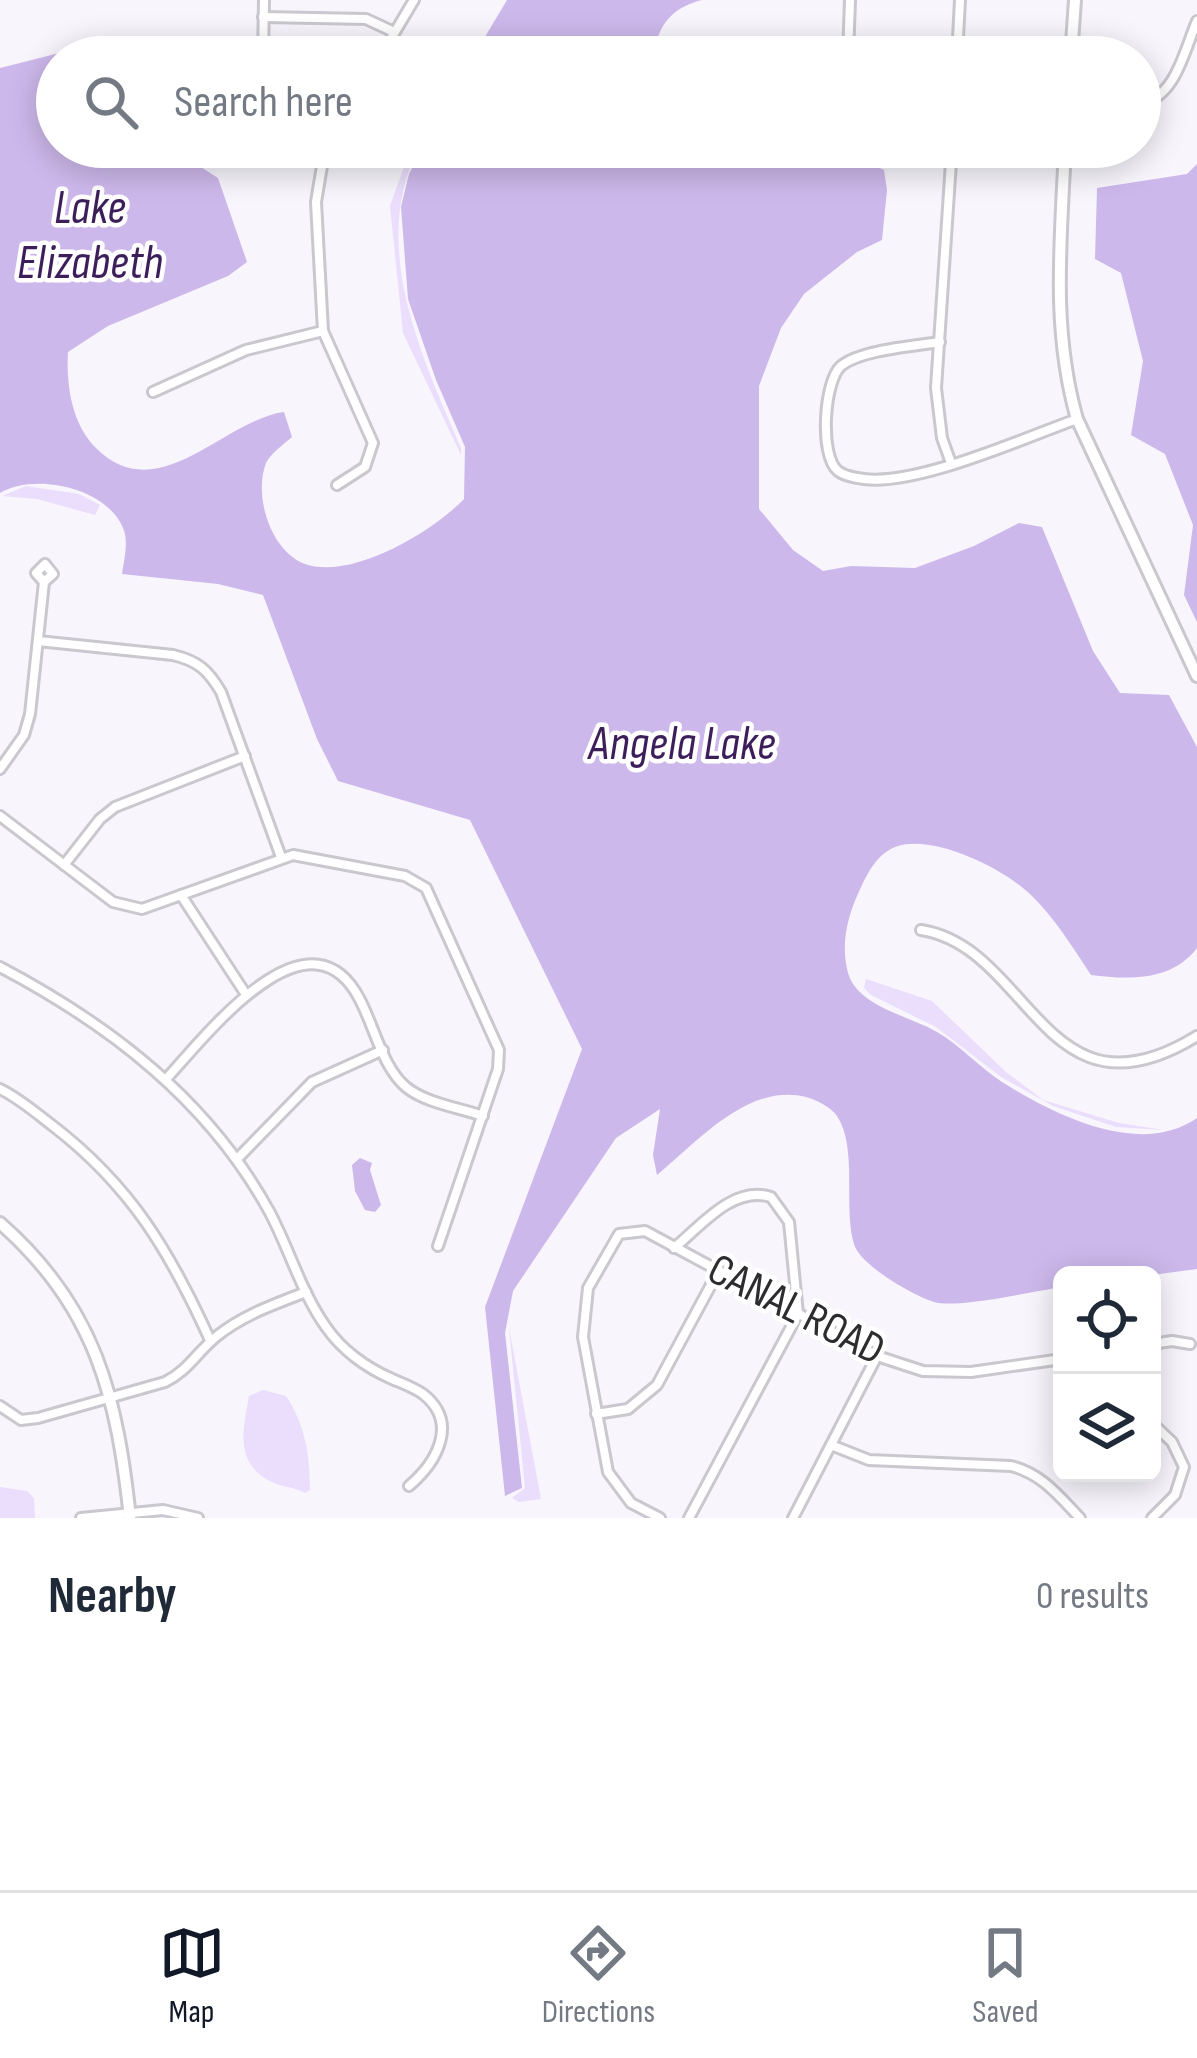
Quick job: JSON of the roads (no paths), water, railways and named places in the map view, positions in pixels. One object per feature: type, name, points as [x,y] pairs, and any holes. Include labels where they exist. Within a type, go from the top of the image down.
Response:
[{"type":"street","points":[[263,36],[264,0]]},
{"type":"street","points":[[392,36],[413,0]]},
{"type":"street","points":[[849,36],[850,0]]},
{"type":"street","points":[[958,36],[960,0]]},
{"type":"street","points":[[1072,36],[1075,0]]},
{"type":"street","points":[[263,17],[366,19],[394,32]]},
{"type":"street","points":[[1161,94],[1172,83],[1197,21]]},
{"type":"street","points":[[321,168],[316,202],[323,331],[373,443],[365,466],[337,485]]},
{"type":"street","points":[[951,168],[937,412],[951,463]]},
{"type":"street","points":[[1064,168],[1058,303],[1064,373],[1077,418],[1197,676]]},
{"type":"street","points":[[153,392],[246,350],[323,331]]},
{"type":"street","points":[[940,342],[856,358],[839,367],[828,393],[826,443],[839,473],[867,480],[914,475],[1077,418]]},
{"type":"street","points":[[0,769],[24,735],[44,582]]},
{"type":"street","points":[[38,641],[194,661],[209,672],[221,692],[281,857]]},
{"type":"street","points":[[64,865],[100,819],[115,808],[245,756]]},
{"type":"street","points":[[0,816],[128,908],[142,909],[281,857],[305,856],[418,880],[431,895],[499,1050],[498,1070],[438,1246]]},
{"type":"street","points":[[181,895],[245,993]]},
{"type":"street","points":[[921,930],[959,941],[979,956],[1036,1020],[1077,1050],[1110,1061],[1134,1062],[1168,1054],[1197,1036]]},
{"type":"street","points":[[167,1078],[245,993],[276,974],[320,966],[338,972],[359,997],[395,1076],[409,1090],[483,1116]]},
{"type":"street","points":[[0,967],[52,994],[167,1078],[237,1159],[288,1248],[325,1326],[342,1346],[384,1376],[419,1390],[439,1414],[441,1445],[428,1470],[409,1486]]},
{"type":"street","points":[[237,1159],[312,1082],[383,1050]]},
{"type":"street","points":[[0,1088],[73,1142],[113,1179],[157,1234],[211,1341]]},
{"type":"street","points":[[674,1248],[734,1199],[749,1193],[771,1197],[789,1222],[798,1315],[689,1518]]},
{"type":"street","points":[[0,1223],[53,1279],[80,1321],[112,1398],[130,1515]]},
{"type":"street","name":"CANAL ROAD","points":[[596,1414],[584,1303],[614,1239],[631,1231],[644,1232],[877,1356],[946,1373],[1053,1360]]},
{"type":"street","points":[[660,1518],[631,1503],[615,1485],[603,1455],[596,1414],[628,1409],[657,1385],[718,1272]]},
{"type":"street","points":[[0,1406],[21,1420],[112,1398],[182,1374],[211,1341],[243,1318],[306,1292]]},
{"type":"street","points":[[1161,1343],[1190,1344]]},
{"type":"street","points":[[793,1518],[877,1356]]},
{"type":"street","points":[[1151,1518],[1183,1482],[1184,1467],[1161,1432]]},
{"type":"street","points":[[831,1445],[868,1460],[1011,1466],[1043,1479],[1080,1518]]},
{"type":"street","points":[[81,1518],[179,1511],[198,1518]]},
{"type":"water","points":[[507,0],[702,0],[682,8],[658,36],[486,36]]},
{"type":"water","name":"Angela Lake","points":[[36,59],[36,168],[202,168],[218,178],[247,262],[228,276],[108,326],[68,352],[70,391],[76,416],[96,448],[119,465],[143,470],[167,466],[261,418],[284,412],[292,437],[266,463],[264,507],[284,549],[308,565],[348,565],[370,559],[413,538],[464,499],[465,447],[408,299],[401,207],[412,168],[884,170],[882,240],[857,252],[804,294],[781,328],[759,386],[759,509],[793,550],[823,571],[851,566],[915,568],[1019,523],[1042,527],[1093,651],[1120,693],[1169,695],[1197,747],[1197,948],[1175,967],[1149,976],[1091,975],[1048,913],[1019,885],[969,857],[914,844],[885,852],[862,885],[847,928],[848,973],[873,1002],[937,1032],[1002,1082],[1072,1118],[1124,1133],[1150,1134],[1197,1118],[1197,1269],[1161,1274],[1161,1266],[1053,1266],[1053,1288],[977,1301],[934,1302],[888,1278],[858,1252],[851,1229],[847,1144],[837,1116],[827,1106],[785,1095],[744,1106],[657,1175],[653,1155],[660,1109],[616,1138],[513,1291],[505,1333],[522,1488],[505,1496],[485,1307],[582,1049],[470,820],[338,781],[317,739],[263,595],[218,584],[122,574],[125,533],[115,514],[102,503],[50,484],[0,493],[0,68]]},
{"type":"water","points":[[1197,164],[1197,622],[1184,595],[1193,525],[1165,454],[1131,435],[1143,361],[1121,273],[1095,259],[1097,188],[1187,174]]},
{"type":"water","points":[[360,1158],[372,1163],[381,1205],[375,1212],[365,1210],[355,1191],[352,1165]]},
{"type":"water label","name":"Lake Elizabeth","points":[[90,236]]}]
